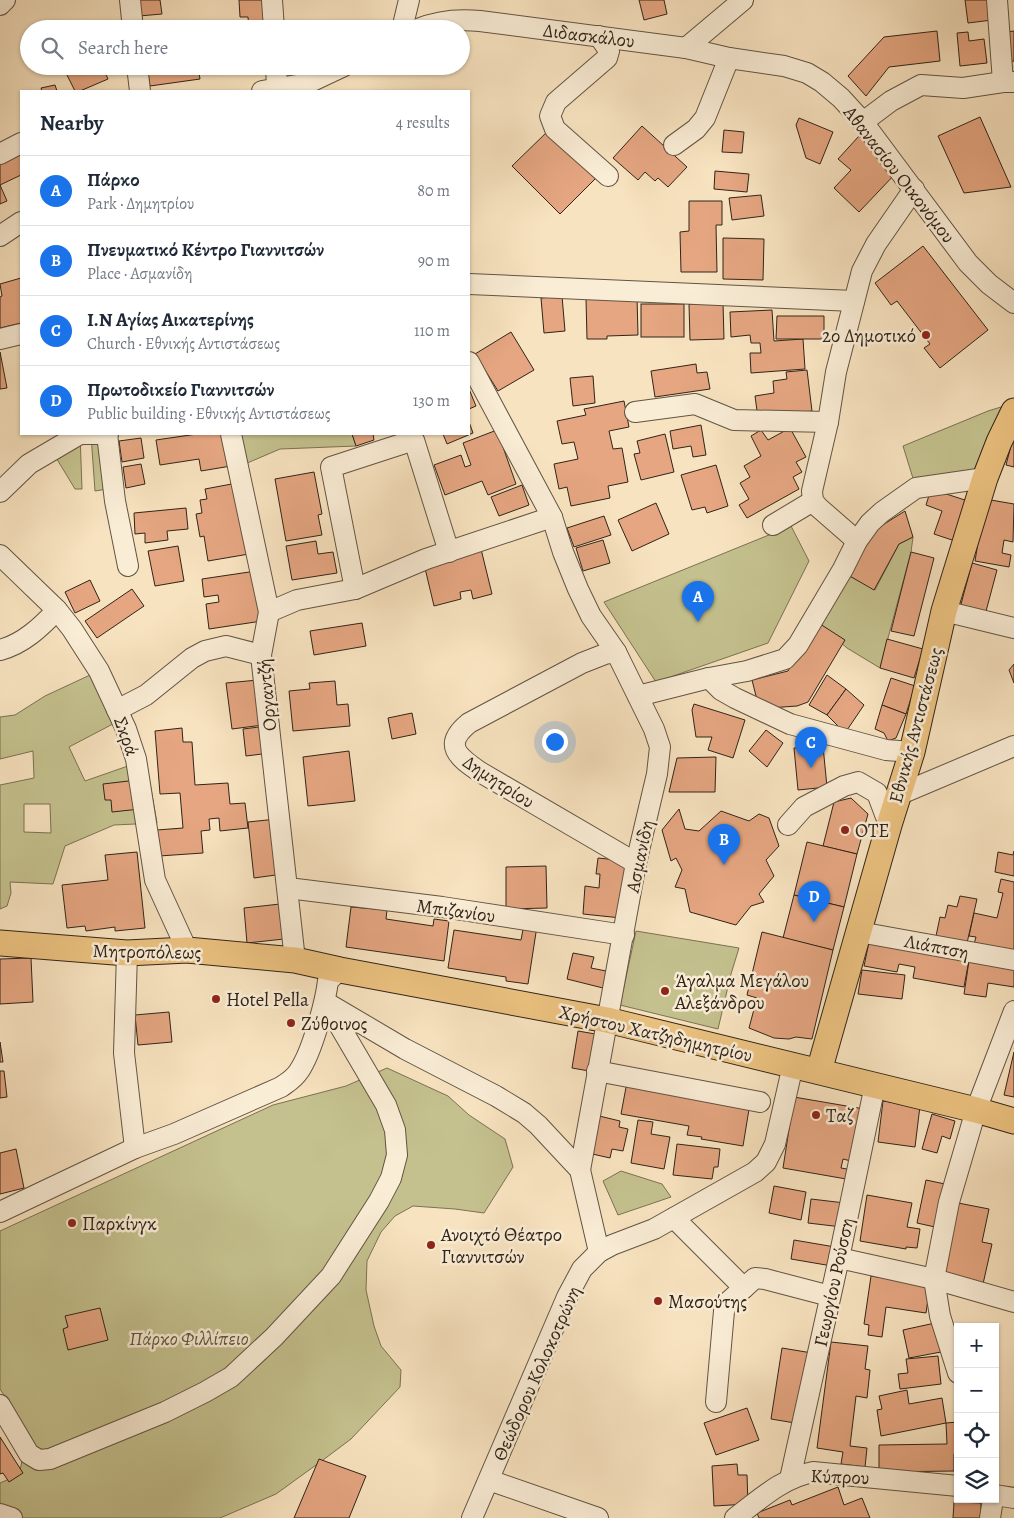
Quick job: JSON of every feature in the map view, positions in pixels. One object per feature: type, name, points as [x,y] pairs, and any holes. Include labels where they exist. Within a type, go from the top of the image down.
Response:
[{"type":"main road","name":"Εθνικής Αντιστάσεως","points":[[819,1071],[889,825],[912,752],[944,611],[985,478],[1014,411]]},
{"type":"main road","name":"Μητροπόλεως","points":[[0,943],[127,952],[187,950],[295,960]]},
{"type":"main road","name":"Χρήστου Χατζηδημητρίου","points":[[295,960],[606,1020],[819,1071],[1014,1121]]},
{"type":"street","points":[[0,5],[5,0]]},
{"type":"street","points":[[130,0],[132,20]]},
{"type":"street","points":[[272,0],[273,20]]},
{"type":"street","points":[[404,20],[409,0]]},
{"type":"street","points":[[686,48],[743,0]]},
{"type":"street","points":[[863,122],[891,101],[921,84],[963,88],[1008,82],[997,0]]},
{"type":"street","name":"Διδασκάλου","points":[[470,21],[686,48]]},
{"type":"street","points":[[600,36],[609,51],[607,58],[556,102],[550,116],[555,129],[608,176]]},
{"type":"street","name":"Αθανασίου Οικονόμου","points":[[686,48],[729,58],[784,66],[807,73],[828,88],[863,122],[968,263],[989,284],[1014,302]]},
{"type":"street","points":[[674,145],[696,129],[705,118],[729,58]]},
{"type":"street","points":[[138,75],[140,90]]},
{"type":"street","points":[[274,75],[270,90],[311,87],[330,75]]},
{"type":"street","points":[[0,154],[20,144]]},
{"type":"street","points":[[857,541],[813,501],[812,491],[828,422],[836,372],[862,271],[876,244],[914,189]]},
{"type":"street","points":[[0,236],[20,223]]},
{"type":"street","points":[[470,284],[854,301]]},
{"type":"street","points":[[0,339],[20,334]]},
{"type":"street","name":"Ασμανίδη","points":[[470,364],[552,516],[563,552],[578,590],[591,616],[616,652],[654,729],[660,747],[660,759],[636,863],[624,935],[606,1020],[580,1170]]},
{"type":"street","points":[[635,412],[695,404],[734,420],[828,422]]},
{"type":"street","points":[[0,492],[29,464],[78,435]]},
{"type":"street","points":[[108,435],[115,501],[128,566]]},
{"type":"street","name":"Οργαντζή","points":[[231,435],[269,612],[261,655],[295,960]]},
{"type":"street","points":[[355,589],[331,466],[414,440],[449,552]]},
{"type":"street","points":[[638,696],[709,678],[747,671],[785,659],[798,645],[843,569],[857,541],[870,523],[882,512],[916,488],[985,478]]},
{"type":"street","points":[[773,525],[813,501]]},
{"type":"street","points":[[269,612],[297,600],[355,589],[426,559],[552,516]]},
{"type":"street","name":"Σκρά","points":[[0,555],[57,610],[72,629],[99,671],[126,729],[136,759],[155,880],[187,950]]},
{"type":"street","points":[[0,650],[27,637],[44,624],[57,610]]},
{"type":"street","points":[[944,611],[1014,628]]},
{"type":"street","points":[[117,710],[146,695],[192,658],[205,651],[226,646],[261,655]]},
{"type":"street","name":"Δημητρίου","points":[[616,652],[582,663],[469,723],[456,736],[454,746],[463,761],[480,772],[636,863]]},
{"type":"street","points":[[709,678],[721,690],[735,698],[790,724],[886,750],[912,752]]},
{"type":"street","points":[[898,795],[1014,746]]},
{"type":"street","points":[[788,825],[804,807],[844,786],[858,782],[877,793],[889,825]]},
{"type":"street","name":"Μπιζανίου","points":[[288,888],[442,907],[624,935]]},
{"type":"street","name":"Λιάπτση","points":[[860,932],[1014,960]]},
{"type":"street","points":[[127,952],[124,1053],[135,1148]]},
{"type":"street","points":[[0,1212],[135,1148],[174,1134],[281,1087],[292,1080],[300,1070],[308,1050],[325,1001],[328,981],[340,970]]},
{"type":"street","points":[[325,1001],[405,1049],[496,1096],[524,1113],[538,1125],[580,1170],[599,1252]]},
{"type":"street","points":[[0,1405],[29,1454],[38,1460],[50,1459],[165,1412],[231,1377],[274,1337],[331,1276],[392,1178],[397,1155],[395,1130],[386,1105],[325,1001]]},
{"type":"street","points":[[956,1368],[940,1316],[934,1279],[949,1202],[976,1110],[1014,1011]]},
{"type":"street","name":"Θεώδορου Κολοκοτρώνη","points":[[472,1518],[567,1297],[582,1269],[599,1252],[654,1229],[755,1172],[766,1162],[775,1144],[793,1065]]},
{"type":"street","points":[[597,1071],[760,1102]]},
{"type":"street","name":"Γεωργίου Ρούσση","points":[[790,1479],[875,1085]]},
{"type":"street","points":[[674,1218],[744,1288]]},
{"type":"street","points":[[839,1258],[934,1279],[1014,1302]]},
{"type":"street","points":[[716,1402],[724,1311],[727,1303],[755,1278],[830,1296]]},
{"type":"street","name":"Κύπρου","points":[[735,1518],[780,1484],[814,1472],[954,1486]]},
{"type":"street","points":[[489,1480],[598,1518]]},
{"type":"street","points":[[999,1496],[1014,1498]]},
{"type":"street","points":[[990,1518],[992,1503]]},
{"type":"street","points":[[0,1514],[12,1518]]},
{"type":"green space","points":[[1014,403],[985,478],[916,488],[903,446],[988,411]]},
{"type":"green space","points":[[80,435],[82,489],[75,489],[52,451]]},
{"type":"green space","points":[[91,435],[107,435],[114,488],[95,491]]},
{"type":"green space","points":[[238,435],[352,435],[356,446],[280,449],[245,464]]},
{"type":"green space","points":[[791,526],[809,561],[768,643],[656,682],[604,602]]},
{"type":"green space","points":[[913,537],[911,552],[880,668],[847,648],[817,622],[848,575],[875,590],[899,544]]},
{"type":"green space","points":[[105,668],[130,715],[69,747],[85,781],[145,760],[157,823],[114,825],[65,846],[53,884],[10,882],[11,893],[7,906],[0,909],[0,785],[34,778],[33,751],[0,759],[0,717],[15,715],[45,696]],"holes":[[[24,804],[50,804],[51,833],[24,832]]]},
{"type":"green space","points":[[636,931],[739,948],[718,1029],[620,1005]]},
{"type":"green space","name":"Πάρκο Φιλλίπειο","points":[[387,1068],[448,1096],[469,1115],[505,1139],[513,1167],[484,1213],[413,1206],[395,1216],[381,1232],[367,1261],[366,1290],[374,1326],[381,1346],[401,1370],[400,1387],[351,1439],[323,1460],[276,1494],[220,1518],[12,1518],[0,1514],[0,1483],[19,1475],[22,1461],[7,1426],[5,1397],[0,1389],[0,1231],[273,1105],[346,1086]]},
{"type":"green space","points":[[621,1171],[662,1184],[671,1197],[618,1215],[603,1181]]},
{"type":"building","points":[[138,0],[160,0],[162,14],[139,16]]},
{"type":"building","points":[[239,0],[267,0],[268,20],[248,20],[248,17],[240,17]]},
{"type":"building","points":[[639,0],[664,0],[667,14],[644,20]]},
{"type":"building","points":[[965,0],[990,0],[992,20],[968,23]]},
{"type":"building","points":[[937,31],[940,61],[889,67],[866,96],[848,76],[884,37]]},
{"type":"building","points":[[1014,31],[1014,61],[1010,62],[1007,32]]},
{"type":"building","points":[[968,32],[969,41],[984,39],[987,63],[960,66],[957,33]]},
{"type":"building","points":[[67,75],[106,75],[108,79],[82,90],[74,90]]},
{"type":"building","points":[[148,75],[199,75],[200,79],[150,86]]},
{"type":"building","points":[[55,85],[57,90],[42,90],[41,88]]},
{"type":"building","points":[[980,117],[1011,187],[964,193],[938,136]]},
{"type":"building","points":[[799,118],[833,132],[820,164],[806,158],[796,125]]},
{"type":"building","points":[[642,126],[687,167],[668,187],[658,178],[655,181],[645,172],[638,180],[613,158]]},
{"type":"building","points":[[549,130],[596,178],[560,214],[512,166]]},
{"type":"building","points":[[724,130],[744,132],[742,153],[722,152]]},
{"type":"building","points":[[859,136],[897,172],[859,212],[834,188],[851,170],[838,159]]},
{"type":"building","points":[[20,153],[20,175],[0,185],[0,163]]},
{"type":"building","points":[[715,171],[749,174],[747,192],[714,189]]},
{"type":"building","points":[[0,185],[7,201],[0,204]]},
{"type":"building","points":[[761,195],[764,216],[732,220],[729,198]]},
{"type":"building","points":[[689,201],[722,201],[722,225],[716,225],[717,272],[681,272],[680,232],[689,231]]},
{"type":"building","points":[[723,238],[764,239],[763,280],[723,279]]},
{"type":"building","points":[[923,246],[988,330],[940,368],[924,348],[930,344],[897,301],[891,305],[875,283]]},
{"type":"building","points":[[20,278],[20,323],[0,328],[0,297],[2,296],[0,284]]},
{"type":"building","points":[[562,296],[565,331],[544,333],[541,298]]},
{"type":"building","points":[[637,297],[638,335],[607,336],[607,339],[587,339],[586,299]]},
{"type":"building","points":[[723,303],[724,339],[690,340],[689,304]]},
{"type":"building","points":[[641,304],[684,304],[684,337],[641,337]]},
{"type":"building","points":[[772,310],[774,341],[803,339],[805,369],[751,373],[750,353],[761,353],[760,343],[751,343],[750,335],[731,337],[730,312]]},
{"type":"building","points":[[777,316],[824,316],[824,339],[776,339]]},
{"type":"building","points":[[511,332],[534,370],[498,391],[475,354]]},
{"type":"building","points":[[0,352],[7,388],[0,389]]},
{"type":"building","points":[[696,364],[697,373],[707,372],[710,389],[655,397],[651,371]]},
{"type":"building","points":[[807,370],[812,411],[758,418],[755,396],[774,393],[773,381],[787,379],[786,372]]},
{"type":"building","points":[[593,376],[595,403],[573,406],[570,378]]},
{"type":"building","points":[[470,391],[476,406],[470,409]]},
{"type":"building","points":[[624,401],[629,427],[609,431],[613,449],[622,448],[628,482],[608,486],[610,498],[571,506],[567,487],[559,489],[554,464],[578,459],[574,442],[562,444],[557,421],[586,415],[584,409]]},
{"type":"building","points":[[701,425],[706,455],[693,457],[691,446],[673,449],[670,431]]},
{"type":"building","points":[[790,428],[806,457],[796,462],[802,472],[793,477],[799,489],[747,518],[739,505],[749,499],[740,483],[750,477],[744,466],[761,456],[751,436],[761,430],[768,440]]},
{"type":"building","points":[[497,430],[516,484],[488,495],[482,481],[445,495],[434,465],[461,455],[465,467],[471,465],[463,443]]},
{"type":"building","points":[[665,434],[674,472],[641,480],[634,454],[640,453],[637,441]]},
{"type":"building","points":[[190,435],[226,435],[231,466],[201,471],[199,459],[160,465],[156,440]]},
{"type":"building","points":[[352,435],[373,435],[374,440],[356,446]]},
{"type":"building","points":[[443,435],[468,435],[447,444]]},
{"type":"building","points":[[141,438],[144,458],[122,462],[119,441]]},
{"type":"building","points":[[1014,439],[1014,467],[1006,465]]},
{"type":"building","points":[[141,464],[145,484],[126,488],[123,467]]},
{"type":"building","points":[[716,465],[728,506],[707,513],[705,507],[692,510],[681,475]]},
{"type":"building","points":[[314,472],[322,514],[318,515],[322,535],[286,541],[275,479]]},
{"type":"building","points":[[237,483],[249,554],[208,561],[204,536],[200,537],[196,514],[202,513],[200,500],[207,499],[205,489]]},
{"type":"building","points":[[522,485],[529,505],[499,516],[491,497]]},
{"type":"building","points":[[931,489],[974,503],[961,543],[934,534],[942,511],[926,505]]},
{"type":"building","points":[[985,499],[1014,504],[1013,542],[1004,540],[1002,553],[1011,555],[1009,567],[975,561]]},
{"type":"building","points":[[656,503],[669,534],[632,551],[618,520]]},
{"type":"building","points":[[186,508],[188,529],[167,531],[168,540],[145,543],[145,533],[135,534],[134,513]]},
{"type":"building","points":[[905,511],[913,537],[899,544],[874,590],[848,575],[873,531]]},
{"type":"building","points":[[604,516],[611,535],[574,547],[567,528]]},
{"type":"building","points":[[603,540],[610,563],[583,571],[576,548]]},
{"type":"building","points":[[316,541],[318,554],[333,552],[337,573],[292,580],[286,546]]},
{"type":"building","points":[[178,546],[184,581],[155,586],[148,551]]},
{"type":"building","points":[[481,549],[492,594],[473,599],[471,590],[460,592],[461,599],[434,606],[424,564]]},
{"type":"building","points":[[911,552],[934,558],[914,636],[891,631]]},
{"type":"building","points":[[972,563],[997,570],[985,615],[960,608]]},
{"type":"building","points":[[256,571],[262,621],[209,629],[206,604],[219,602],[218,595],[204,597],[202,579]]},
{"type":"building","points":[[90,580],[100,601],[75,613],[65,592]]},
{"type":"building","points":[[132,589],[144,606],[97,638],[85,621]]},
{"type":"building","points":[[817,622],[845,640],[808,702],[797,706],[769,708],[757,700],[752,680],[788,671]]},
{"type":"building","points":[[362,623],[366,646],[314,655],[310,631]]},
{"type":"building","points":[[887,639],[923,649],[914,678],[880,668]]},
{"type":"building","points":[[1014,664],[1014,683],[1009,670]]},
{"type":"building","points":[[827,675],[846,689],[827,715],[809,705]]},
{"type":"building","points":[[891,678],[915,686],[906,714],[882,705]]},
{"type":"building","points":[[258,680],[263,725],[232,729],[226,683]]},
{"type":"building","points":[[335,681],[337,705],[348,704],[350,726],[293,731],[289,691],[310,689],[309,683]]},
{"type":"building","points":[[846,689],[864,705],[845,733],[827,715]]},
{"type":"building","points":[[694,704],[745,720],[733,758],[708,750],[712,737],[696,737],[692,710]]},
{"type":"building","points":[[882,705],[906,714],[896,738],[888,741],[884,733],[875,729]]},
{"type":"building","points":[[412,713],[416,734],[392,739],[388,718]]},
{"type":"building","points":[[267,726],[270,753],[246,756],[243,729]]},
{"type":"building","points":[[182,728],[183,742],[192,742],[195,785],[228,783],[230,804],[245,803],[248,828],[220,831],[219,818],[209,819],[210,830],[201,831],[203,853],[159,856],[157,830],[183,828],[180,793],[160,794],[155,731]]},
{"type":"building","points":[[766,730],[783,743],[767,767],[749,751]]},
{"type":"building","points":[[823,746],[827,787],[798,790],[794,748]]},
{"type":"building","points":[[349,751],[355,801],[308,806],[303,757]]},
{"type":"building","points":[[716,757],[715,792],[669,792],[677,758]]},
{"type":"building","points":[[137,780],[140,809],[112,812],[111,800],[105,800],[103,784]]},
{"type":"building","name":"ΟΤΕ","points":[[851,798],[868,814],[857,854],[823,846],[834,802]]},
{"type":"building","points":[[679,809],[685,829],[699,831],[721,811],[749,821],[759,814],[769,818],[779,846],[766,860],[774,876],[759,894],[764,902],[751,906],[736,925],[690,912],[685,889],[675,887],[682,870],[676,858],[671,861],[662,830]]},
{"type":"building","points":[[277,819],[283,874],[254,878],[248,822]]},
{"type":"building","points":[[807,842],[857,854],[844,907],[794,895]]},
{"type":"building","points":[[1014,851],[1014,876],[995,872],[998,852],[1013,855]]},
{"type":"building","points":[[137,852],[145,928],[115,931],[115,927],[86,931],[85,926],[67,928],[62,885],[108,880],[105,855]]},
{"type":"building","points":[[598,858],[627,861],[621,918],[583,914],[585,886],[599,888],[600,874],[596,874]]},
{"type":"building","points":[[546,866],[547,908],[506,909],[506,867]]},
{"type":"building","points":[[1001,879],[1014,882],[1014,958],[973,948],[976,937],[969,936],[974,913],[997,918],[1003,893],[998,892]]},
{"type":"building","points":[[794,895],[844,907],[833,950],[783,938]]},
{"type":"building","points":[[960,896],[977,899],[967,943],[936,936],[940,917],[945,918],[948,905],[957,907]]},
{"type":"building","points":[[280,904],[284,939],[247,943],[244,908]]},
{"type":"building","points":[[351,907],[387,910],[386,919],[433,926],[434,919],[449,921],[444,961],[346,947]]},
{"type":"building","points":[[524,924],[537,926],[528,984],[506,981],[506,977],[448,968],[454,930],[521,940]]},
{"type":"building","points":[[762,932],[833,950],[812,1039],[796,1037],[789,1039],[774,1038],[749,1028],[757,998],[747,995]]},
{"type":"building","points":[[869,942],[969,960],[964,987],[913,978],[915,967],[899,964],[897,972],[864,966]]},
{"type":"building","points":[[573,953],[594,957],[591,968],[611,972],[607,989],[567,979]]},
{"type":"building","points":[[31,958],[33,1002],[0,1004],[0,959]]},
{"type":"building","points":[[969,961],[1014,968],[1014,987],[988,983],[986,997],[964,994]]},
{"type":"building","points":[[862,970],[905,975],[902,999],[858,994]]},
{"type":"building","points":[[169,1012],[172,1042],[138,1045],[135,1015]]},
{"type":"building","points":[[578,1031],[601,1035],[595,1072],[572,1068]]},
{"type":"building","points":[[0,1042],[3,1062],[0,1062]]},
{"type":"building","points":[[1014,1052],[1014,1097],[1004,1095]]},
{"type":"building","points":[[0,1071],[4,1071],[7,1097],[0,1098]]},
{"type":"building","points":[[627,1082],[750,1103],[743,1146],[687,1135],[689,1126],[621,1114]]},
{"type":"building","points":[[794,1097],[864,1109],[855,1162],[843,1159],[841,1168],[853,1170],[852,1180],[783,1168]]},
{"type":"building","points":[[883,1101],[920,1106],[915,1147],[878,1142]]},
{"type":"building","points":[[932,1114],[955,1121],[950,1139],[942,1136],[937,1153],[922,1149]]},
{"type":"building","points":[[595,1115],[620,1121],[619,1127],[628,1129],[623,1151],[612,1149],[610,1158],[588,1153]]},
{"type":"building","points":[[638,1120],[653,1122],[651,1134],[670,1137],[664,1169],[631,1163]]},
{"type":"building","points":[[677,1144],[720,1149],[718,1167],[714,1167],[712,1179],[673,1175]]},
{"type":"building","points":[[16,1149],[24,1188],[0,1194],[0,1153]]},
{"type":"building","points":[[926,1180],[945,1184],[935,1227],[917,1223]]},
{"type":"building","points":[[774,1186],[806,1192],[801,1220],[769,1213]]},
{"type":"building","points":[[867,1195],[912,1203],[907,1227],[920,1229],[917,1248],[906,1247],[906,1249],[860,1241]]},
{"type":"building","points":[[811,1199],[845,1203],[842,1227],[808,1223]]},
{"type":"building","points":[[953,1202],[989,1209],[982,1242],[992,1244],[983,1284],[939,1275]]},
{"type":"building","points":[[794,1240],[835,1247],[832,1266],[791,1259]]},
{"type":"building","points":[[871,1276],[930,1285],[926,1313],[886,1307],[882,1337],[868,1335],[869,1325],[864,1324]]},
{"type":"building","points":[[100,1308],[108,1340],[68,1350],[63,1329],[68,1327],[65,1316]]},
{"type":"building","points":[[935,1323],[941,1352],[909,1358],[903,1330]]},
{"type":"building","points":[[831,1342],[868,1346],[865,1369],[870,1370],[867,1398],[856,1396],[850,1446],[867,1448],[865,1467],[841,1464],[843,1452],[817,1448]]},
{"type":"building","points":[[782,1348],[812,1353],[801,1424],[771,1419]]},
{"type":"building","points":[[938,1356],[941,1384],[900,1389],[898,1374],[908,1373],[906,1359]]},
{"type":"building","points":[[907,1390],[909,1404],[942,1398],[946,1423],[881,1436],[877,1410],[882,1409],[879,1396]]},
{"type":"building","points":[[747,1408],[759,1440],[716,1455],[704,1423]]},
{"type":"building","points":[[954,1422],[954,1471],[879,1472],[879,1445],[947,1444],[946,1423]]},
{"type":"building","points":[[0,1437],[23,1473],[9,1482],[3,1473],[0,1474]]},
{"type":"building","points":[[319,1459],[366,1476],[349,1518],[294,1518]]},
{"type":"building","points":[[737,1464],[738,1475],[747,1475],[748,1504],[714,1506],[712,1466]]},
{"type":"building","points":[[838,1487],[844,1505],[862,1498],[870,1518],[759,1518],[757,1513],[790,1500],[792,1505]]},
{"type":"building","points":[[954,1502],[981,1503],[981,1518],[953,1518]]},
{"type":"place","name":"2ο Δημοτικό","points":[[926,335]]},
{"type":"place","name":"Πάρκο","points":[[698,622]]},
{"type":"place","name":"Ι.Ν Αγίας Αικατερίνης","points":[[811,768]]},
{"type":"place","name":"ΟΤΕ","points":[[845,830]]},
{"type":"place","name":"Πνευματικό Κέντρο Γιαννιτσών","points":[[724,865]]},
{"type":"place","name":"Πρωτοδικείο Γιαννιτσών","points":[[814,922]]},
{"type":"place","name":"Άγαλμα Μεγάλου Αλεξάνδρου","points":[[665,991]]},
{"type":"place","name":"Hotel Pella","points":[[216,999]]},
{"type":"place","name":"Ζύθοινος","points":[[291,1023]]},
{"type":"place","name":"Ταζ","points":[[816,1115]]},
{"type":"place","name":"Παρκίνγκ","points":[[72,1223]]},
{"type":"place","name":"Ανοιχτό Θέατρο Γιαννιτσών","points":[[431,1245]]},
{"type":"place","name":"Μασούτης","points":[[658,1301]]}]
